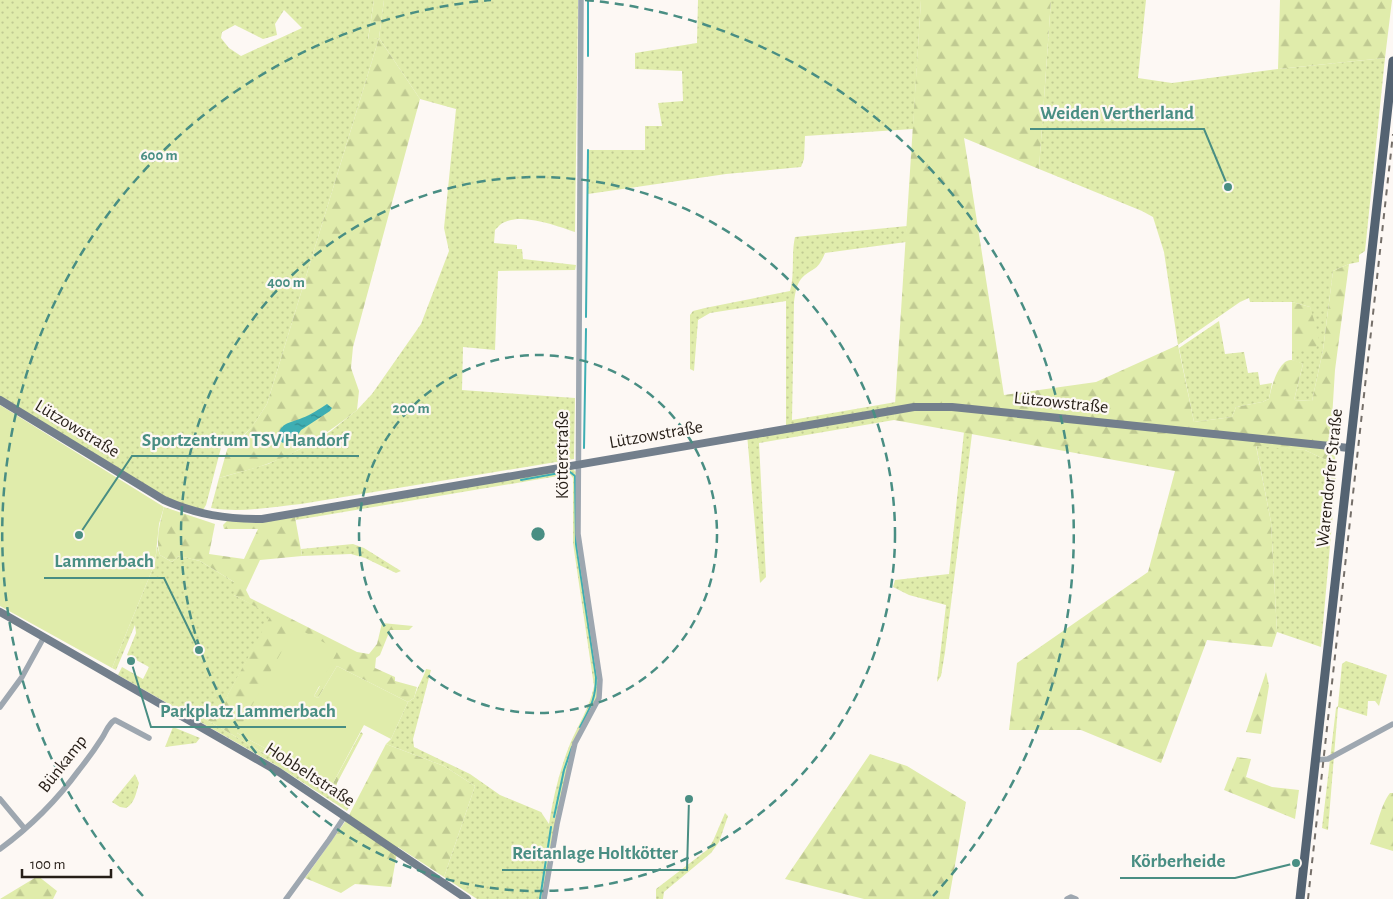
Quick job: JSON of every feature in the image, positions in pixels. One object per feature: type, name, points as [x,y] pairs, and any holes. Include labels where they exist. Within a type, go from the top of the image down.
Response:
[{"type":"main road","name":"Warendorfer Straße","points":[[1300,899],[1393,61]]},
{"type":"street","name":"Kötterstraße","points":[[544,899],[557,824],[575,743],[599,698],[600,680],[578,534],[581,0]]},
{"type":"street","name":"Lützowstraße","points":[[0,400],[164,500],[189,510],[225,518],[262,518],[914,406],[962,408],[1349,448]]},
{"type":"street","name":"Hobbeltstraße","points":[[0,612],[263,762],[467,899]]},
{"type":"street","points":[[0,706],[22,676],[44,637]]},
{"type":"street","name":"Bünkamp","points":[[0,849],[47,807],[72,780],[103,737],[111,722],[115,720],[149,738]]},
{"type":"street","points":[[1316,760],[1328,759],[1393,724]]},
{"type":"street","points":[[0,798],[25,828]]},
{"type":"street","points":[[286,899],[345,816]]},
{"type":"street","points":[[1067,899],[1071,897],[1076,899]]},
{"type":"green space","points":[[0,0],[374,0],[368,39],[379,38],[267,404],[252,427],[236,442],[222,444],[203,510],[180,504],[165,497],[0,396]],"holes":[[[284,10],[302,28],[241,56],[229,48],[221,38],[222,32],[235,25],[263,39],[277,35],[275,24]]]},
{"type":"green space","points":[[374,0],[384,0],[379,38],[368,40]]},
{"type":"green space","points":[[384,0],[578,0],[575,232],[540,221],[513,220],[502,223],[495,230],[494,243],[517,245],[517,249],[522,249],[523,259],[576,265],[575,270],[498,271],[495,350],[463,347],[462,390],[575,398],[574,459],[301,504],[245,510],[211,508],[219,478],[268,464],[305,447],[331,431],[357,410],[372,394],[421,324],[449,251],[444,228],[456,109],[420,99],[379,38]]},
{"type":"green space","points":[[698,0],[921,0],[913,129],[805,136],[804,159],[801,167],[726,174],[588,194],[588,150],[645,150],[645,126],[662,126],[658,103],[683,101],[682,71],[635,69],[635,53],[697,43]]},
{"type":"green space","points":[[921,0],[1051,0],[1039,169],[964,138],[1004,395],[1096,382],[1178,345],[1194,422],[1232,417],[1236,407],[1269,399],[1273,382],[1279,370],[1286,361],[1291,360],[1303,364],[1294,400],[1312,401],[1323,350],[1333,271],[1349,264],[1335,370],[1330,451],[1326,460],[1305,450],[1256,446],[1271,522],[1277,632],[1272,647],[1207,640],[1161,763],[1081,730],[1009,730],[1017,663],[1148,572],[1175,471],[894,420]]},
{"type":"green space","points":[[1051,0],[1146,0],[1138,78],[1172,83],[1278,69],[1385,58],[1365,251],[1359,255],[1359,262],[1333,271],[1323,350],[1312,401],[1294,400],[1303,364],[1292,360],[1292,349],[1316,349],[1310,307],[1292,302],[1250,302],[1249,298],[1240,302],[1178,345],[1164,252],[1153,217],[1039,169]]},
{"type":"green space","points":[[1280,0],[1392,0],[1385,58],[1278,69]]},
{"type":"green space","points":[[379,38],[420,99],[353,347],[351,368],[359,391],[357,410],[325,434],[291,454],[261,466],[219,478],[229,443],[241,438],[246,433],[256,422],[267,404]]},
{"type":"green space","points":[[907,226],[906,242],[825,253],[817,267],[805,275],[798,284],[794,302],[792,420],[896,402],[894,420],[759,443],[766,577],[760,583],[747,434],[786,427],[786,301],[710,313],[698,320],[694,371],[690,369],[690,315],[693,311],[705,308],[790,291],[795,237]]},
{"type":"green space","points":[[1292,302],[1310,307],[1319,336],[1316,349],[1292,349]]},
{"type":"green space","points":[[1219,321],[1225,354],[1244,352],[1248,373],[1258,372],[1260,385],[1272,383],[1269,399],[1236,407],[1232,417],[1194,422],[1179,348]]},
{"type":"green space","points":[[0,405],[164,507],[159,524],[155,563],[112,668],[0,606]]},
{"type":"green space","points":[[964,432],[972,434],[945,652],[941,676],[937,682],[946,605],[909,595],[893,587],[895,580],[949,574]]},
{"type":"green space","points":[[1256,445],[1305,450],[1326,460],[1330,452],[1335,454],[1336,478],[1321,647],[1277,632],[1271,522]]},
{"type":"green space","points":[[569,468],[578,474],[578,534],[600,680],[599,698],[575,743],[542,899],[477,899],[444,877],[475,786],[444,766],[386,744],[391,739],[408,702],[414,698],[426,669],[431,670],[413,739],[414,747],[470,774],[500,795],[541,812],[549,824],[563,763],[587,709],[594,686],[573,543],[573,478],[570,474],[296,520],[295,517]]},
{"type":"green space","points":[[164,507],[215,524],[209,554],[244,559],[258,529],[224,529],[223,525],[227,521],[258,523],[295,517],[302,556],[260,560],[246,590],[250,598],[357,652],[369,654],[377,644],[382,623],[413,626],[409,630],[390,630],[380,655],[376,658],[375,668],[395,677],[395,681],[417,687],[414,698],[408,702],[337,666],[318,698],[314,696],[320,686],[237,733],[332,785],[361,732],[363,734],[337,783],[336,790],[352,801],[351,804],[195,713],[193,709],[214,720],[271,615],[234,595],[234,582],[200,561],[179,556],[172,562],[160,555],[158,537]]},
{"type":"green space","points":[[353,544],[364,548],[401,571],[396,573],[365,558],[351,554],[302,556],[301,549]]},
{"type":"green space","points":[[157,546],[160,555],[172,562],[179,556],[200,561],[234,582],[234,595],[272,615],[214,720],[195,713],[351,804],[347,811],[274,764],[118,675],[122,667],[143,679],[149,667],[127,655],[136,633],[135,625],[116,670],[112,668],[155,563]]},
{"type":"green space","points":[[295,627],[338,650],[314,696],[318,698],[337,666],[408,702],[391,739],[364,725],[332,785],[237,733]]},
{"type":"green space","points":[[1346,661],[1387,675],[1379,706],[1375,701],[1368,701],[1367,716],[1338,707],[1328,830],[1322,828],[1342,664]]},
{"type":"green space","points":[[1266,672],[1269,686],[1261,734],[1246,732]]},
{"type":"green space","points":[[173,727],[200,738],[196,743],[165,747]]},
{"type":"green space","points":[[386,744],[444,766],[475,786],[444,877],[398,847],[391,887],[355,884],[341,893],[305,878],[347,819]]},
{"type":"green space","points":[[870,754],[907,766],[966,802],[949,899],[864,899],[785,879]]},
{"type":"green space","points":[[1237,757],[1251,759],[1246,777],[1272,787],[1299,790],[1295,819],[1224,790]]},
{"type":"green space","points":[[135,774],[139,783],[135,797],[126,808],[120,807],[112,802]]},
{"type":"green space","points":[[1390,793],[1393,793],[1393,851],[1370,844],[1381,810]]},
{"type":"green space","points":[[725,813],[728,816],[719,842],[711,853],[664,892],[663,899],[656,899],[656,889],[707,850]]},
{"type":"green space","points":[[38,876],[57,891],[53,899],[0,899]]},
{"type":"water","points":[[327,404],[332,408],[330,411],[301,430],[296,438],[283,443],[279,440],[280,430],[285,424],[309,415]]},
{"type":"waterway","points":[[588,0],[588,56]]},
{"type":"waterway","points":[[586,317],[588,150]]},
{"type":"waterway","points":[[584,448],[586,329]]},
{"type":"waterway","points":[[521,480],[565,472],[570,472],[575,476],[576,544],[596,677],[594,697],[580,727]]},
{"type":"waterway","points":[[554,817],[564,770],[572,747]]},
{"type":"waterway","points":[[540,899],[551,827]]},
{"type":"railway","points":[[1308,899],[1393,134]]},
{"type":"place","name":"Weiden Vertherland","points":[[1228,187]]},
{"type":"place","name":"Sportzentrum TSV Handorf","points":[[79,535]]},
{"type":"place","name":"Lammerbach","points":[[199,650]]},
{"type":"place","name":"Parkplatz Lammerbach","points":[[131,661]]},
{"type":"place","name":"Reitanlage Holtkötter","points":[[689,799]]},
{"type":"place","name":"Körberheide","points":[[1296,863]]}]
